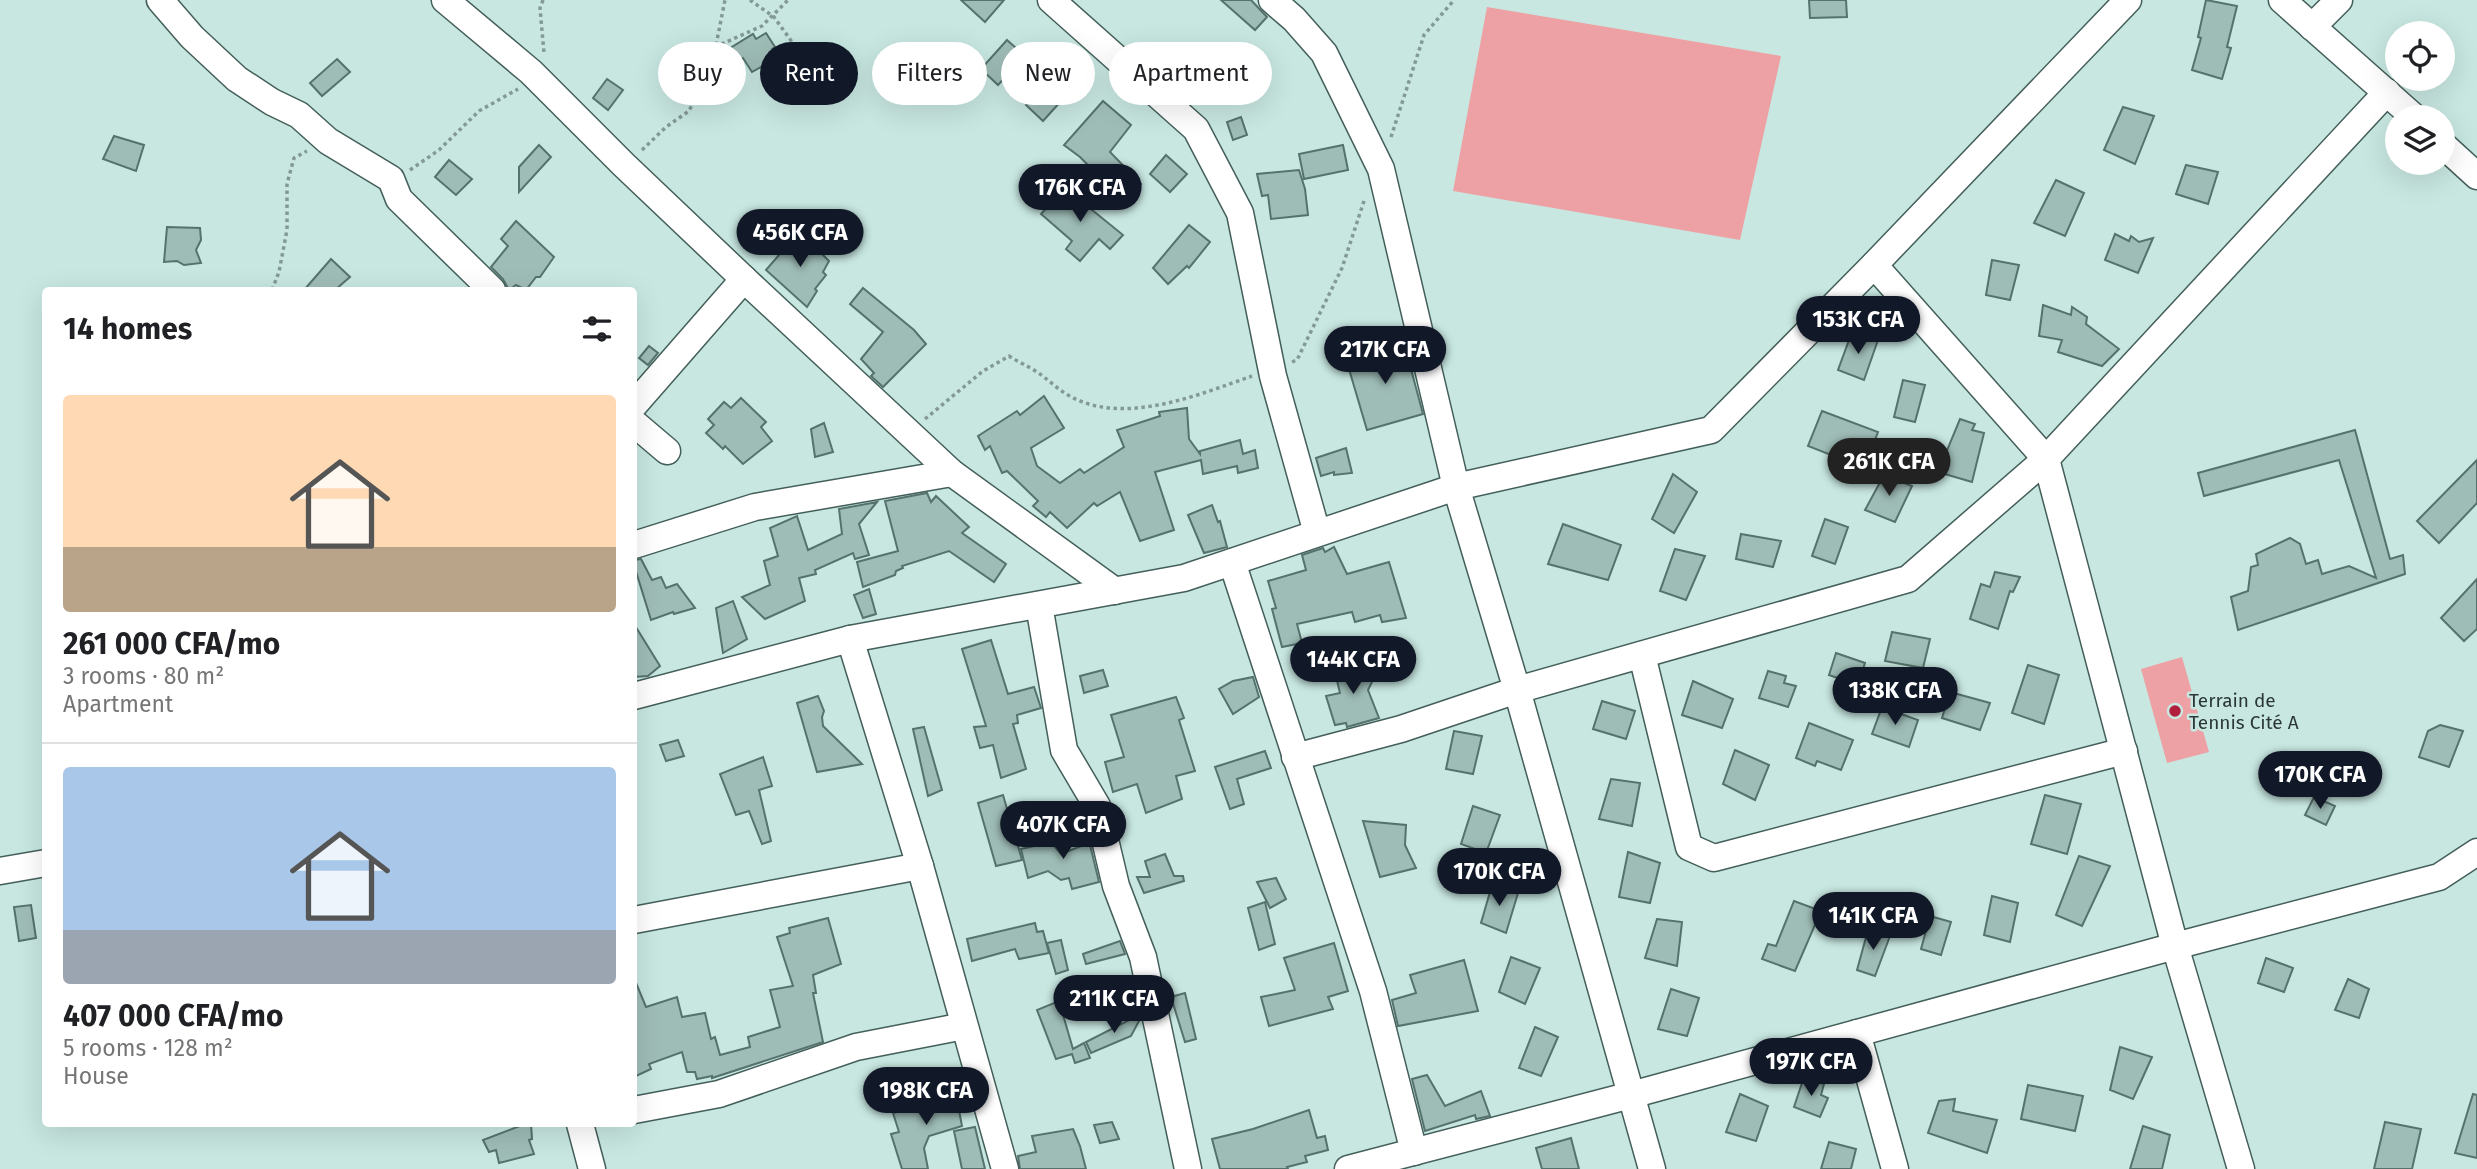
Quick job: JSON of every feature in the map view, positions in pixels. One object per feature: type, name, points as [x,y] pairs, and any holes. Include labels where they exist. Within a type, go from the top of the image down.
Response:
[{"type":"street","points":[[160,0],[192,37],[237,79],[272,102],[299,115],[328,141],[391,179],[399,199],[489,287]]},
{"type":"street","points":[[445,0],[531,72],[624,165],[952,473],[1115,591]]},
{"type":"street","points":[[1051,0],[1196,129],[1240,213],[1272,369],[1317,533]]},
{"type":"street","points":[[1272,0],[1299,9],[1324,53],[1381,169],[1456,486],[1517,690],[1651,1169]]},
{"type":"street","points":[[637,695],[850,639],[1184,578],[1456,486],[1711,430],[1874,265],[2128,0]]},
{"type":"street","points":[[2282,0],[2401,105]]},
{"type":"street","points":[[2312,27],[2339,0]]},
{"type":"street","points":[[1295,757],[1401,729],[1517,690],[1908,579],[2046,459],[2386,92]]},
{"type":"street","points":[[2455,156],[2477,176]]},
{"type":"street","points":[[1874,265],[2046,459],[2175,946],[2241,1169]]},
{"type":"street","points":[[637,402],[744,279]]},
{"type":"street","points":[[637,426],[667,451]]},
{"type":"street","points":[[637,544],[755,507],[952,473]]},
{"type":"street","points":[[1232,562],[1373,991],[1413,1152]]},
{"type":"street","points":[[1040,604],[1064,750],[1097,806],[1116,886],[1143,957],[1188,1169]]},
{"type":"street","points":[[850,639],[920,866],[1004,1169]]},
{"type":"street","points":[[1642,654],[1689,847],[1714,858],[2124,751]]},
{"type":"street","points":[[1348,1169],[2439,877],[2477,852]]},
{"type":"street","points":[[0,871],[42,864]]},
{"type":"street","points":[[637,919],[920,866]]},
{"type":"street","points":[[637,1109],[719,1094],[856,1047],[964,1026]]},
{"type":"street","points":[[1857,1033],[1895,1169]]},
{"type":"street","points":[[581,1127],[592,1169]]},
{"type":"path","points":[[543,0],[540,8],[544,57]]},
{"type":"path","points":[[715,42],[725,0]]},
{"type":"path","points":[[750,0],[774,17],[792,42]]},
{"type":"path","points":[[725,42],[762,26],[774,17],[788,0]]},
{"type":"path","points":[[895,420],[923,420],[983,371],[1009,356],[1069,396],[1097,407],[1144,409],[1207,392],[1297,360],[1342,268],[1368,189],[1381,169],[1424,35],[1454,0]]},
{"type":"path","points":[[391,179],[439,150],[479,111],[526,85],[556,97]]},
{"type":"path","points":[[624,165],[666,127],[689,111],[692,105]]},
{"type":"path","points":[[273,287],[279,272],[287,230],[287,184],[294,158],[328,141]]},
{"type":"shaded area","points":[[1487,7],[1781,56],[1740,240],[1453,191]]},
{"type":"shaded area","name":"Terrain de Tennis Cité A","points":[[2182,657],[2209,752],[2167,763],[2141,669]]},
{"type":"building","points":[[961,0],[1004,0],[985,22]]},
{"type":"building","points":[[1221,0],[1251,0],[1267,17],[1255,30]]},
{"type":"building","points":[[1809,0],[1846,0],[1847,17],[1810,18]]},
{"type":"building","points":[[2206,0],[2237,6],[2227,47],[2231,48],[2222,79],[2192,70],[2201,38],[2198,37]]},
{"type":"building","points":[[766,33],[772,42],[760,42],[760,68],[752,72],[746,63],[746,42],[740,42],[753,34],[756,39]]},
{"type":"building","points":[[1001,47],[1001,82],[998,85],[987,75],[987,62]]},
{"type":"building","points":[[337,59],[350,72],[322,96],[310,83]]},
{"type":"building","points":[[607,79],[623,90],[608,110],[593,98]]},
{"type":"building","points":[[1103,101],[1131,125],[1110,152],[1141,184],[1124,202],[1080,157],[1064,145]]},
{"type":"building","points":[[1026,105],[1057,105],[1043,121]]},
{"type":"building","points":[[2123,107],[2154,116],[2135,164],[2104,150]]},
{"type":"building","points":[[1241,117],[1247,135],[1233,140],[1227,122]]},
{"type":"building","points":[[114,136],[144,145],[136,171],[103,159]]},
{"type":"building","points":[[539,145],[551,157],[519,192],[519,167]]},
{"type":"building","points":[[1343,145],[1348,170],[1304,179],[1299,154]]},
{"type":"building","points":[[1166,155],[1187,174],[1170,192],[1150,174]]},
{"type":"building","points":[[449,160],[472,179],[456,195],[435,177]]},
{"type":"building","points":[[2186,165],[2218,172],[2208,204],[2176,194]]},
{"type":"building","points":[[1299,170],[1305,189],[1308,215],[1271,219],[1268,195],[1262,196],[1257,174]]},
{"type":"building","points":[[2056,180],[2084,193],[2065,236],[2034,223]]},
{"type":"building","points":[[1065,188],[1123,235],[1110,249],[1099,239],[1080,261],[1066,249],[1072,241],[1041,214]]},
{"type":"building","points":[[516,221],[554,257],[540,277],[536,277],[528,287],[507,287],[491,267],[508,246],[501,239]]},
{"type":"building","points":[[1189,225],[1210,242],[1189,268],[1187,266],[1168,284],[1153,268]]},
{"type":"building","points":[[167,227],[200,228],[201,240],[196,250],[201,263],[184,265],[177,261],[164,262]]},
{"type":"building","points":[[798,233],[806,244],[809,241],[829,261],[823,272],[826,275],[815,289],[817,291],[807,307],[766,270]]},
{"type":"building","points":[[2115,234],[2129,241],[2131,236],[2139,242],[2153,238],[2138,273],[2105,260]]},
{"type":"building","points":[[331,259],[350,277],[338,287],[307,287]]},
{"type":"building","points":[[1992,260],[2019,265],[2010,300],[1986,295]]},
{"type":"building","points":[[863,288],[914,330],[926,344],[883,387],[871,376],[874,373],[861,359],[883,332],[850,304]]},
{"type":"building","points":[[2043,305],[2071,315],[2072,307],[2087,317],[2086,324],[2119,349],[2102,366],[2058,352],[2062,340],[2039,336]]},
{"type":"building","points":[[1852,332],[1878,340],[1864,380],[1838,370]]},
{"type":"building","points":[[1404,343],[1423,414],[1367,430],[1346,359]]},
{"type":"building","points":[[649,346],[658,353],[648,365],[639,358]]},
{"type":"building","points":[[1903,380],[1925,385],[1915,422],[1894,417]]},
{"type":"building","points":[[1044,396],[1064,428],[1031,448],[1037,466],[1060,483],[1080,469],[1084,473],[1124,447],[1117,430],[1160,416],[1159,412],[1187,408],[1189,439],[1200,454],[1200,451],[1240,440],[1243,454],[1255,450],[1258,468],[1238,473],[1237,466],[1203,474],[1201,460],[1155,472],[1174,530],[1140,541],[1120,492],[1097,506],[1094,503],[1067,528],[1050,512],[1046,517],[1033,506],[1038,501],[1007,471],[1002,473],[990,446],[985,450],[978,436],[1017,411],[1020,415]]},
{"type":"building","points":[[741,398],[766,422],[761,427],[772,441],[743,464],[725,446],[723,449],[706,433],[714,425],[708,419],[724,402],[731,408]]},
{"type":"building","points":[[1822,411],[1878,432],[1864,468],[1808,446]]},
{"type":"building","points":[[1960,419],[1975,424],[1972,430],[1984,433],[1972,482],[1938,472]]},
{"type":"building","points":[[824,423],[833,452],[815,457],[811,429]]},
{"type":"building","points":[[2355,430],[2390,559],[2403,555],[2405,574],[2238,630],[2231,597],[2248,591],[2251,567],[2258,565],[2256,554],[2290,538],[2300,544],[2306,564],[2318,560],[2322,574],[2349,566],[2376,578],[2339,460],[2204,496],[2198,473]]},
{"type":"building","points":[[1346,448],[1352,473],[1334,475],[1334,472],[1321,476],[1316,458]]},
{"type":"building","points":[[2477,460],[2477,503],[2439,543],[2417,521]]},
{"type":"building","points":[[1673,474],[1697,492],[1674,533],[1652,519]]},
{"type":"building","points":[[1884,475],[1912,486],[1895,522],[1865,510]]},
{"type":"building","points":[[927,493],[931,502],[936,496],[969,527],[962,533],[1006,564],[994,582],[949,551],[902,566],[895,575],[863,587],[857,562],[898,551],[885,501]]},
{"type":"building","points":[[877,502],[859,524],[869,555],[855,559],[853,553],[815,570],[816,574],[799,578],[805,601],[765,619],[742,597],[770,585],[764,561],[778,556],[770,528],[797,516],[808,550],[842,534],[839,509]]},
{"type":"building","points":[[1212,505],[1218,522],[1220,521],[1227,547],[1204,553],[1188,515]]},
{"type":"building","points":[[1825,519],[1848,527],[1835,564],[1812,556]]},
{"type":"building","points":[[1563,524],[1621,545],[1608,580],[1548,564]]},
{"type":"building","points":[[1741,534],[1781,541],[1773,567],[1736,559]]},
{"type":"building","points":[[1334,547],[1347,574],[1389,562],[1406,618],[1382,622],[1380,615],[1355,622],[1352,612],[1297,624],[1302,643],[1282,647],[1272,609],[1276,608],[1268,581],[1306,570],[1302,555],[1323,548],[1325,552]]},
{"type":"building","points":[[1675,549],[1705,556],[1686,600],[1660,591]]},
{"type":"building","points":[[641,559],[652,580],[661,577],[666,588],[677,584],[695,608],[651,620],[637,575],[637,560]]},
{"type":"building","points":[[1995,572],[2020,577],[2013,592],[2010,591],[1998,629],[1970,619],[1981,584],[1990,587]]},
{"type":"building","points":[[2477,579],[2477,629],[2464,641],[2441,618]]},
{"type":"building","points":[[869,589],[876,614],[863,618],[854,595]]},
{"type":"building","points":[[733,601],[747,639],[723,653],[716,608]]},
{"type":"building","points":[[637,629],[660,666],[648,676],[637,677]]},
{"type":"building","points":[[1892,632],[1930,639],[1923,668],[1885,661]]},
{"type":"building","points":[[991,640],[1008,694],[1034,687],[1041,708],[1017,715],[1018,723],[1013,724],[1026,769],[1001,778],[993,745],[980,748],[974,727],[986,726],[962,649]]},
{"type":"building","points":[[1836,653],[1865,663],[1858,685],[1829,675]]},
{"type":"building","points":[[1385,655],[1368,690],[1379,718],[1347,727],[1346,723],[1335,725],[1326,696],[1340,693],[1332,660],[1342,657],[1352,684]]},
{"type":"building","points":[[2028,665],[2059,675],[2044,724],[2012,713]]},
{"type":"building","points":[[1103,670],[1108,686],[1084,693],[1080,676]]},
{"type":"building","points":[[1768,671],[1786,676],[1784,683],[1796,686],[1788,707],[1759,698]]},
{"type":"building","points":[[1253,677],[1259,697],[1233,714],[1219,689],[1233,681]]},
{"type":"building","points":[[1693,681],[1733,699],[1722,728],[1682,715]]},
{"type":"building","points":[[1950,692],[1990,703],[1980,730],[1942,718]]},
{"type":"building","points":[[818,696],[824,711],[823,726],[862,764],[817,772],[797,703]]},
{"type":"building","points":[[1176,697],[1184,718],[1179,720],[1195,771],[1176,776],[1182,799],[1146,813],[1137,784],[1113,792],[1105,762],[1124,757],[1111,715]]},
{"type":"building","points":[[1602,701],[1635,711],[1626,739],[1593,729]]},
{"type":"building","points":[[1882,707],[1918,720],[1909,747],[1872,734]]},
{"type":"building","points":[[1809,723],[1853,740],[1841,770],[1817,761],[1815,766],[1796,758]]},
{"type":"building","points":[[2440,725],[2463,731],[2449,767],[2419,757],[2428,731]]},
{"type":"building","points":[[924,727],[942,790],[928,796],[913,729]]},
{"type":"building","points":[[1454,731],[1482,736],[1473,774],[1446,769]]},
{"type":"building","points":[[678,740],[684,756],[666,761],[660,745]]},
{"type":"building","points":[[1735,750],[1769,765],[1755,800],[1723,784]]},
{"type":"building","points":[[1265,751],[1271,768],[1237,779],[1244,804],[1230,809],[1215,767]]},
{"type":"building","points":[[763,757],[772,786],[759,790],[771,841],[762,844],[749,811],[736,815],[720,774]]},
{"type":"building","points":[[1611,779],[1640,783],[1632,826],[1599,819]]},
{"type":"building","points":[[1003,795],[1022,860],[996,866],[978,803]]},
{"type":"building","points":[[2045,795],[2081,804],[2067,854],[2031,844]]},
{"type":"building","points":[[2314,797],[2335,806],[2326,825],[2305,815]]},
{"type":"building","points":[[1473,806],[1500,815],[1486,853],[1461,844]]},
{"type":"building","points":[[1076,820],[1084,820],[1099,882],[1072,889],[1069,878],[1061,880],[1048,871],[1028,878],[1021,849],[1051,842],[1061,854],[1084,845]]},
{"type":"building","points":[[1363,821],[1406,825],[1405,845],[1416,868],[1380,877]]},
{"type":"building","points":[[1628,852],[1660,863],[1650,903],[1619,897]]},
{"type":"building","points":[[1165,854],[1174,876],[1183,876],[1184,881],[1144,893],[1137,877],[1150,877],[1145,861]]},
{"type":"building","points":[[2079,856],[2110,866],[2082,926],[2056,915]]},
{"type":"building","points":[[1276,878],[1286,899],[1270,908],[1257,882]]},
{"type":"building","points":[[1492,885],[1518,893],[1506,933],[1481,923]]},
{"type":"building","points":[[1992,896],[2018,903],[2010,942],[1984,935]]},
{"type":"building","points":[[1794,901],[1821,911],[1795,971],[1762,959],[1768,944],[1776,946]]},
{"type":"building","points":[[1265,902],[1275,944],[1259,950],[1248,908]]},
{"type":"building","points":[[31,905],[36,938],[19,941],[14,907]]},
{"type":"building","points":[[1930,916],[1951,922],[1941,955],[1921,949]]},
{"type":"building","points":[[828,918],[841,964],[813,975],[816,993],[813,993],[823,1042],[712,1078],[697,1079],[695,1072],[687,1072],[682,1052],[649,1064],[651,1069],[637,1076],[637,985],[646,1007],[677,997],[682,1017],[705,1013],[711,1039],[715,1037],[720,1055],[750,1047],[748,1037],[780,1027],[770,990],[793,986],[777,937],[790,933],[789,928]]},
{"type":"building","points":[[1657,919],[1682,922],[1677,966],[1645,958]]},
{"type":"building","points":[[1035,923],[1037,932],[1043,931],[1049,953],[1019,959],[1015,949],[972,961],[967,939]]},
{"type":"building","points":[[1868,930],[1890,936],[1875,976],[1857,970]]},
{"type":"building","points":[[1061,940],[1068,970],[1056,974],[1047,943]]},
{"type":"building","points":[[1120,941],[1125,954],[1086,964],[1083,954]]},
{"type":"building","points":[[1334,943],[1348,991],[1328,997],[1333,1009],[1269,1026],[1261,997],[1295,990],[1284,958]]},
{"type":"building","points":[[1511,957],[1540,968],[1525,1004],[1499,992]]},
{"type":"building","points":[[2266,958],[2293,968],[2284,992],[2258,983]]},
{"type":"building","points":[[1464,960],[1478,1011],[1398,1026],[1392,1000],[1416,993],[1410,975]]},
{"type":"building","points":[[2348,979],[2369,989],[2359,1018],[2335,1010]]},
{"type":"building","points":[[1671,989],[1699,998],[1687,1036],[1658,1029]]},
{"type":"building","points":[[1185,993],[1196,1039],[1185,1042],[1171,997]]},
{"type":"building","points":[[1059,1001],[1073,1049],[1084,1043],[1090,1058],[1075,1063],[1072,1054],[1056,1059],[1037,1010]]},
{"type":"building","points":[[1139,1015],[1140,1019],[1131,1036],[1091,1053],[1086,1042]]},
{"type":"building","points":[[1535,1027],[1558,1037],[1541,1076],[1519,1068]]},
{"type":"building","points":[[2120,1047],[2152,1057],[2133,1099],[2110,1090]]},
{"type":"building","points":[[1427,1075],[1445,1106],[1481,1091],[1490,1116],[1476,1119],[1475,1115],[1425,1131],[1412,1079]]},
{"type":"building","points":[[1804,1077],[1824,1084],[1821,1095],[1828,1098],[1820,1117],[1794,1107]]},
{"type":"building","points":[[961,1083],[965,1098],[957,1100],[962,1126],[929,1136],[924,1148],[928,1169],[902,1169],[891,1134],[899,1132],[893,1113],[944,1101],[940,1089]]},
{"type":"building","points":[[2028,1085],[2083,1096],[2075,1131],[2021,1119]]},
{"type":"building","points":[[1740,1094],[1768,1106],[1756,1141],[1726,1132]]},
{"type":"building","points":[[2473,1094],[2477,1095],[2477,1158],[2455,1153]]},
{"type":"building","points":[[1955,1099],[1953,1111],[1997,1120],[1987,1153],[1928,1133],[1939,1101]]},
{"type":"building","points":[[1309,1110],[1317,1138],[1325,1136],[1328,1150],[1305,1156],[1307,1162],[1287,1167],[1288,1169],[1220,1169],[1212,1139],[1253,1129]]},
{"type":"building","points":[[1112,1122],[1119,1139],[1100,1143],[1094,1125]]},
{"type":"building","points":[[2385,1122],[2421,1129],[2412,1169],[2374,1169]]},
{"type":"building","points":[[2143,1126],[2170,1135],[2162,1169],[2130,1169]]},
{"type":"building","points":[[517,1127],[531,1127],[532,1139],[529,1140],[534,1154],[499,1163],[496,1150],[489,1152],[483,1140]]},
{"type":"building","points":[[975,1127],[985,1169],[962,1169],[954,1131]]},
{"type":"building","points":[[1073,1129],[1086,1169],[1020,1169],[1018,1156],[1036,1152],[1032,1136]]},
{"type":"building","points":[[1571,1138],[1579,1169],[1542,1169],[1536,1148]]},
{"type":"building","points":[[1829,1142],[1856,1149],[1851,1169],[1821,1169]]},
{"type":"place","name":"Terrain de Tennis Cité A","points":[[2175,711]]}]
